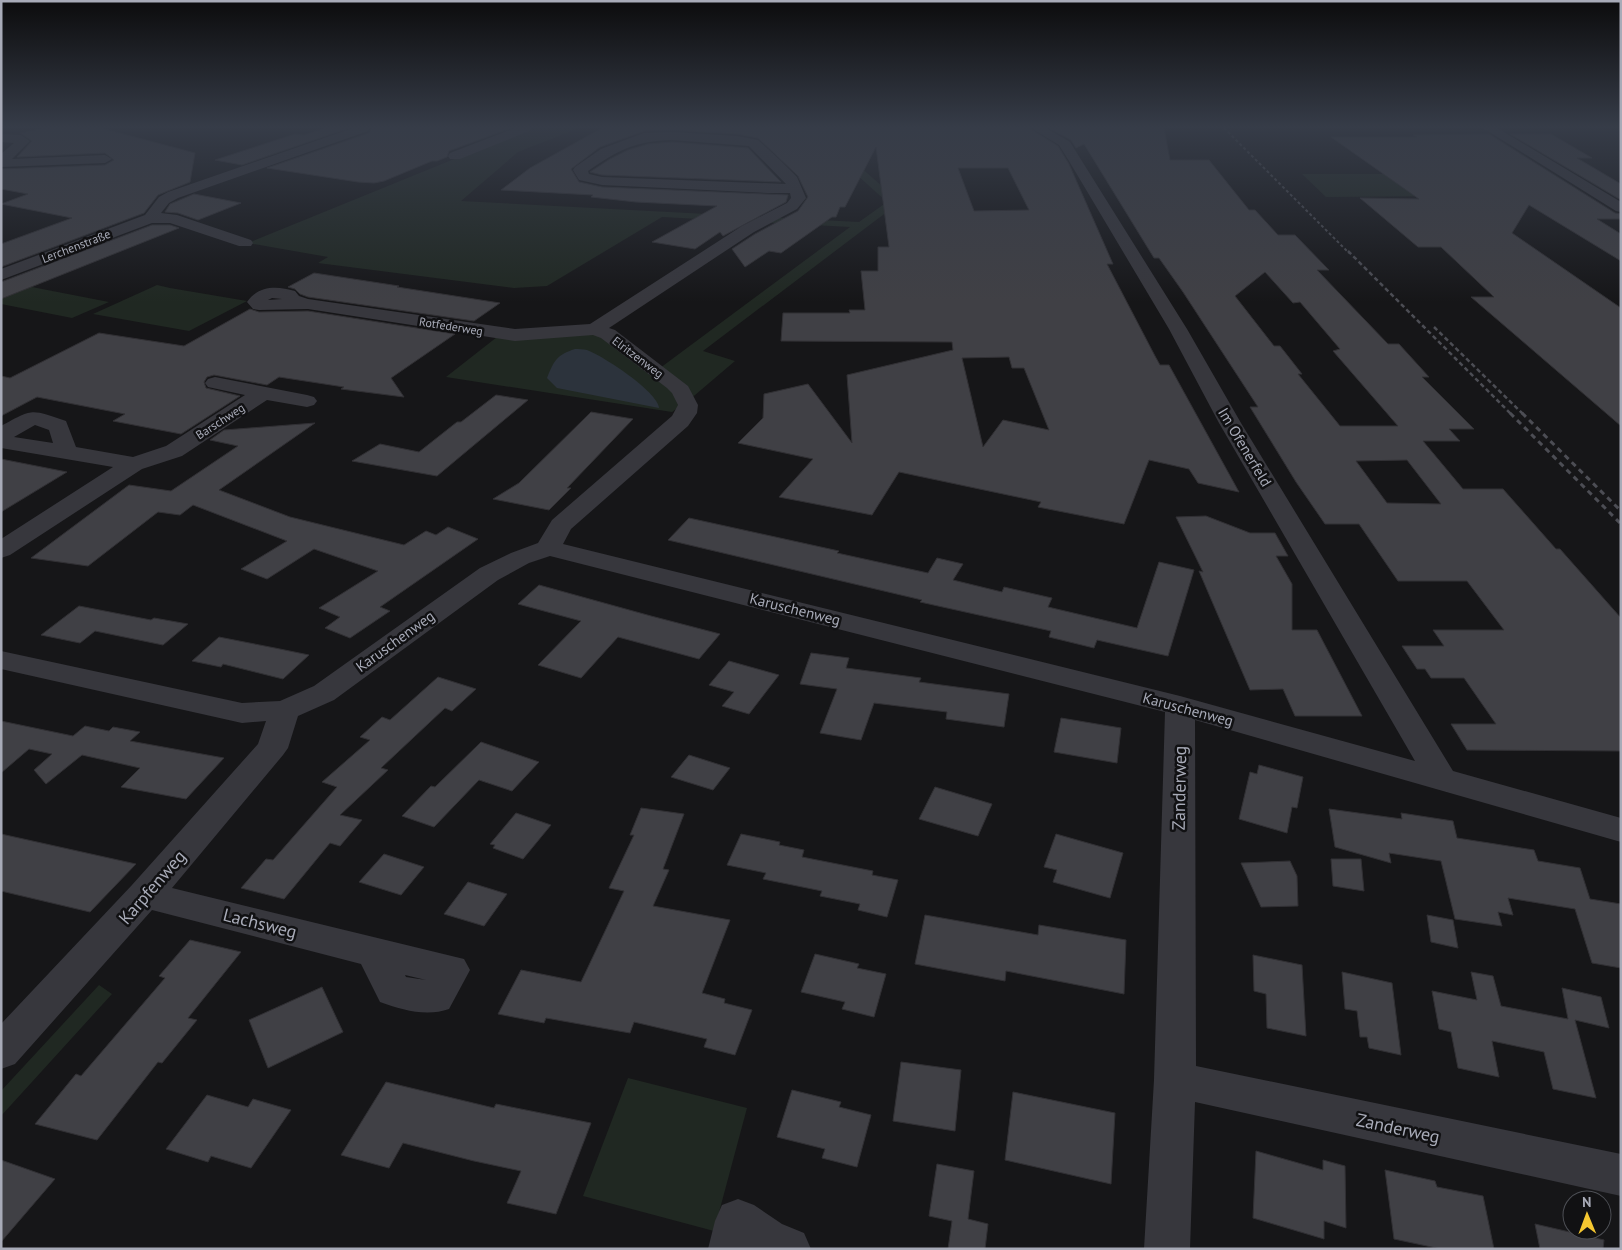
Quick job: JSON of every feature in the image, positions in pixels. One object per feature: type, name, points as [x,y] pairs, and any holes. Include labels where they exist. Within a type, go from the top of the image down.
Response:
[{"type":"street","name":"Lerchenstraße","points":[[150,218],[164,200],[198,186]]},
{"type":"street","points":[[713,186],[768,189],[796,188]]},
{"type":"street","name":"Im Ofenerfeld","points":[[1094,186],[1230,423],[1441,779]]},
{"type":"street","points":[[1585,186],[1621,208]]},
{"type":"street","name":"Elritzenweg","points":[[595,330],[748,229],[792,206],[798,198],[796,188]]},
{"type":"street","name":"Lerchenstraße","points":[[1,275],[150,218],[172,218],[245,243]]},
{"type":"street","name":"Rotfederweg","points":[[308,304],[515,335],[595,330]]},
{"type":"street","name":"Elritzenweg","points":[[548,548],[561,525],[680,421],[686,413],[688,405],[681,390],[674,384],[608,334],[595,330]]},
{"type":"street","points":[[215,383],[307,401]]},
{"type":"street","name":"Barschweg","points":[[1,550],[134,464],[174,451],[263,393]]},
{"type":"street","points":[[1,435],[33,417],[58,426],[67,452]]},
{"type":"street","name":"Barschweg","points":[[1,441],[134,464]]},
{"type":"street","name":"Karuschenweg","points":[[1,660],[242,714],[285,710],[324,693],[489,574],[520,558],[548,548],[1180,706],[1621,830]]},
{"type":"street","name":"Zanderweg","points":[[1167,1249],[1175,1080],[1180,706]]},
{"type":"street","name":"Karpfenweg","points":[[1,1052],[145,896],[272,748],[285,710]]},
{"type":"street","name":"Lachsweg","points":[[145,896],[285,929],[375,954]]},
{"type":"street","name":"Zanderweg","points":[[1175,1080],[1621,1176]]},
{"type":"street","points":[[731,1249],[738,1221],[770,1244],[788,1249]]},
{"type":"shaded area","points":[[387,186],[478,186],[461,201],[859,222],[887,202],[870,186],[882,186],[900,202],[703,351],[735,361],[688,401],[656,371],[850,227],[662,217],[547,286],[514,288],[318,263],[328,257],[248,243]]},
{"type":"shaded area","points":[[1315,186],[1436,186],[1450,196],[1326,197]]},
{"type":"shaded area","points":[[1,281],[109,302],[72,318],[1,304]]},
{"type":"shaded area","points":[[157,285],[247,301],[189,331],[93,314]]},
{"type":"shaded area","points":[[589,333],[603,337],[669,383],[679,407],[672,412],[446,377],[497,337]]},
{"type":"shaded area","points":[[575,349],[587,350],[628,375],[649,393],[659,408],[557,388],[547,378],[552,367],[560,356]]},
{"type":"shaded area","points":[[99,985],[112,994],[1,1116],[1,1091]]},
{"type":"shaded area","points":[[628,1078],[747,1108],[714,1231],[583,1196]]},
{"type":"building","points":[[1,186],[179,186],[158,195],[144,213],[1,267],[1,244],[72,218],[1,204],[28,194],[1,189]]},
{"type":"building","points":[[506,186],[599,186],[788,195],[786,202],[723,236],[720,232],[695,249],[652,242],[717,206],[636,202],[591,197],[593,195],[501,190]]},
{"type":"building","points":[[803,186],[856,186],[845,207],[840,207],[836,217],[832,217],[781,253],[769,251],[745,267],[732,249],[755,234],[798,211],[808,197]]},
{"type":"building","points":[[881,186],[965,186],[974,211],[1029,210],[1017,186],[1079,186],[1113,264],[1107,264],[1160,365],[1169,365],[1239,492],[1198,483],[1189,469],[1149,460],[1124,524],[1038,507],[1041,502],[899,472],[872,515],[779,497],[813,459],[738,443],[763,418],[764,394],[808,384],[852,443],[847,375],[953,350],[952,342],[781,341],[783,313],[850,313],[849,310],[865,310],[861,271],[878,271],[878,247],[889,247]],"holes":[[[1009,357],[1012,368],[1024,368],[1049,430],[1003,420],[983,447],[962,358]]]},
{"type":"building","points":[[1110,186],[1230,186],[1249,210],[1255,210],[1278,235],[1295,235],[1329,270],[1317,270],[1388,344],[1399,344],[1429,377],[1422,377],[1474,429],[1449,429],[1460,441],[1423,441],[1463,489],[1503,489],[1556,549],[1560,549],[1621,618],[1621,751],[1467,750],[1451,724],[1496,724],[1464,678],[1431,678],[1425,669],[1417,669],[1402,646],[1444,646],[1433,630],[1504,630],[1467,581],[1398,581],[1359,524],[1325,524],[1296,482],[1250,407],[1258,407],[1183,292],[1159,258],[1154,258]],"holes":[[[1265,272],[1293,303],[1300,302],[1340,349],[1333,351],[1398,426],[1340,426],[1298,374],[1302,374],[1280,346],[1274,346],[1235,296]],[[1407,460],[1441,504],[1387,503],[1356,461]]]},
{"type":"building","points":[[1401,186],[1572,186],[1615,213],[1621,214],[1621,219],[1597,219],[1621,234],[1621,261],[1529,205],[1512,233],[1621,308],[1621,426],[1471,297],[1494,297],[1441,247],[1418,247],[1360,198],[1419,199]]},
{"type":"building","points":[[1598,186],[1621,186],[1621,200]]},
{"type":"building","points":[[194,194],[241,203],[198,220],[178,213],[165,212],[170,204]]},
{"type":"building","points":[[152,225],[170,225],[179,228],[1,299],[1,282]]},
{"type":"building","points":[[314,273],[500,303],[474,321],[308,297],[288,287]]},
{"type":"building","points":[[250,309],[259,312],[308,311],[455,334],[391,378],[404,397],[341,389],[344,387],[279,377],[267,385],[214,375],[207,377],[204,382],[206,388],[240,396],[181,434],[113,421],[125,414],[37,397],[1,416],[1,376],[10,378],[99,333],[184,346]]},
{"type":"building","points":[[496,395],[528,400],[437,476],[352,461],[380,444],[419,452],[457,422],[461,422]]},
{"type":"building","points":[[591,412],[633,419],[567,488],[571,488],[549,510],[493,499],[519,483]]},
{"type":"building","points":[[315,423],[219,490],[290,517],[404,545],[426,531],[436,535],[448,527],[478,539],[380,607],[390,611],[350,638],[325,628],[340,617],[319,608],[378,571],[314,549],[267,579],[241,569],[287,541],[193,505],[180,515],[158,512],[88,566],[31,558],[129,485],[171,491],[238,446],[210,440],[224,430]]},
{"type":"building","points":[[1,459],[67,472],[1,512]]},
{"type":"building","points":[[1206,516],[1250,533],[1275,533],[1288,556],[1276,556],[1292,584],[1292,630],[1317,630],[1362,716],[1295,716],[1283,689],[1250,690],[1199,571],[1203,572],[1176,517]]},
{"type":"building","points":[[689,518],[928,573],[937,558],[963,564],[953,580],[1002,592],[1004,587],[1052,598],[1048,607],[1137,628],[1159,562],[1194,570],[1168,656],[1097,640],[1094,648],[1049,637],[1051,631],[920,602],[922,600],[668,540]]},
{"type":"building","points":[[539,585],[720,634],[699,659],[618,637],[581,678],[538,665],[581,621],[518,604]]},
{"type":"building","points":[[79,606],[151,620],[154,618],[188,624],[163,645],[95,631],[80,643],[41,635]]},
{"type":"building","points":[[219,637],[309,655],[283,679],[223,664],[221,667],[192,661]]},
{"type":"building","points":[[811,653],[849,658],[846,668],[921,678],[919,682],[1009,694],[1004,727],[946,719],[947,712],[874,703],[861,740],[820,733],[837,689],[800,684]]},
{"type":"building","points":[[729,661],[779,675],[749,714],[722,706],[734,692],[709,685]]},
{"type":"building","points":[[438,677],[476,689],[452,711],[445,708],[381,768],[388,770],[340,815],[362,820],[340,846],[330,843],[284,899],[241,888],[266,859],[273,860],[337,787],[322,782],[370,740],[360,737],[382,717],[390,720]]},
{"type":"building","points":[[1061,718],[1121,728],[1117,763],[1054,752]]},
{"type":"building","points":[[1,721],[73,736],[85,726],[109,731],[113,727],[140,732],[130,741],[224,758],[186,799],[121,787],[140,768],[82,755],[46,784],[34,770],[52,754],[29,749],[1,773]]},
{"type":"building","points":[[481,742],[539,762],[512,791],[479,780],[434,827],[402,816],[431,786],[435,787]]},
{"type":"building","points":[[689,755],[730,768],[713,790],[671,777]]},
{"type":"building","points":[[1259,765],[1303,777],[1297,808],[1292,807],[1287,833],[1239,819],[1250,772],[1257,774]]},
{"type":"building","points":[[935,787],[992,804],[978,836],[919,819]]},
{"type":"building","points":[[641,808],[684,814],[663,869],[669,870],[653,906],[730,920],[702,993],[725,999],[724,1003],[752,1010],[735,1055],[704,1047],[707,1039],[634,1022],[630,1033],[546,1018],[544,1023],[498,1014],[521,970],[581,982],[624,891],[609,888],[634,835],[630,835]]},
{"type":"building","points":[[1329,809],[1402,819],[1401,813],[1453,821],[1457,838],[1534,850],[1538,861],[1580,868],[1590,899],[1621,904],[1621,968],[1592,963],[1575,909],[1508,898],[1513,915],[1498,912],[1502,926],[1455,919],[1441,861],[1389,853],[1391,863],[1335,847]]},
{"type":"building","points":[[516,813],[551,825],[523,859],[493,848],[495,845],[490,844]]},
{"type":"building","points":[[1,834],[136,864],[90,912],[1,891]]},
{"type":"building","points":[[741,834],[780,842],[779,845],[804,850],[802,857],[873,871],[872,875],[898,880],[887,917],[858,910],[860,904],[820,896],[822,891],[763,879],[766,873],[727,865]]},
{"type":"building","points":[[1056,834],[1123,853],[1110,898],[1053,882],[1057,870],[1044,867]]},
{"type":"building","points":[[384,854],[424,867],[401,895],[359,882]]},
{"type":"building","points":[[1331,859],[1361,859],[1364,891],[1333,886]]},
{"type":"building","points":[[1290,861],[1297,876],[1298,906],[1261,907],[1241,863]]},
{"type":"building","points":[[468,882],[507,894],[484,926],[444,914]]},
{"type":"building","points":[[925,915],[1038,935],[1039,925],[1126,940],[1124,994],[1006,971],[1005,981],[915,964]]},
{"type":"building","points":[[1427,915],[1453,920],[1458,948],[1431,942]]},
{"type":"building","points":[[190,940],[241,952],[188,1018],[197,1020],[162,1063],[158,1062],[97,1140],[35,1124],[76,1074],[81,1076],[165,978],[159,976]]},
{"type":"building","points":[[815,954],[859,964],[857,968],[886,974],[874,1017],[842,1009],[845,1002],[801,992]]},
{"type":"building","points":[[1253,955],[1302,965],[1306,1036],[1267,1028],[1266,994],[1254,991]]},
{"type":"building","points":[[1342,972],[1392,983],[1401,1055],[1369,1048],[1367,1037],[1360,1037],[1357,1011],[1345,1009]]},
{"type":"building","points":[[1471,972],[1493,976],[1501,1006],[1568,1019],[1562,988],[1601,997],[1609,1028],[1575,1020],[1596,1098],[1553,1089],[1544,1052],[1492,1041],[1499,1077],[1458,1068],[1451,1032],[1439,1029],[1432,991],[1477,1000]]},
{"type":"building","points":[[322,987],[343,1032],[268,1068],[249,1020]]},
{"type":"building","points":[[901,1062],[961,1070],[955,1131],[893,1121]]},
{"type":"building","points":[[386,1082],[494,1108],[496,1104],[591,1123],[556,1214],[507,1203],[521,1171],[403,1143],[389,1168],[341,1155]]},
{"type":"building","points":[[792,1090],[841,1102],[839,1107],[871,1115],[857,1167],[822,1158],[825,1149],[777,1137]]},
{"type":"building","points":[[1013,1092],[1115,1113],[1111,1184],[1005,1160]]},
{"type":"building","points":[[207,1095],[248,1107],[253,1099],[291,1110],[251,1168],[211,1156],[208,1162],[166,1149]]},
{"type":"building","points":[[1256,1151],[1323,1170],[1323,1160],[1345,1166],[1346,1228],[1324,1221],[1324,1239],[1253,1218]]},
{"type":"building","points":[[1,1160],[55,1179],[1,1242]]},
{"type":"building","points":[[937,1164],[974,1171],[968,1219],[988,1224],[985,1249],[948,1249],[952,1221],[929,1216]]},
{"type":"building","points":[[1385,1170],[1435,1181],[1437,1187],[1483,1196],[1494,1249],[1441,1249],[1394,1239]]},
{"type":"building","points":[[1535,1224],[1562,1230],[1562,1240],[1604,1240],[1603,1249],[1540,1249]]},
{"type":"railway","points":[[1282,186],[1349,253]]},
{"type":"railway","points":[[1348,251],[1621,524]]},
{"type":"railway","points":[[1434,327],[1523,414]]},
{"type":"railway","points":[[1522,413],[1621,511]]}]
